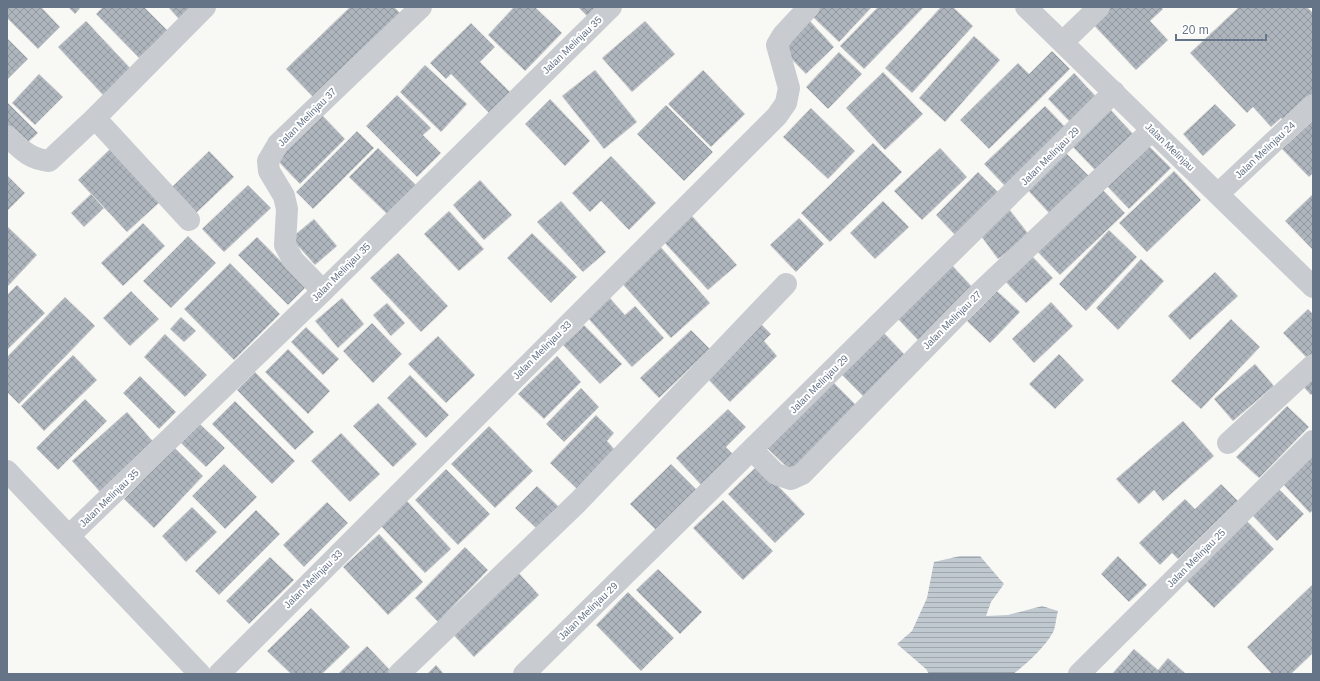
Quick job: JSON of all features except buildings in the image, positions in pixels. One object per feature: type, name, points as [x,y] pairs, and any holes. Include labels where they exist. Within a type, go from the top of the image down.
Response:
[{"type":"street","points":[[7,136],[26,153],[38,160],[49,161],[95,118],[205,7]]},
{"type":"street","name":"Jalan Melinjau 37","points":[[322,291],[292,260],[285,245],[287,209],[284,196],[270,171],[268,162],[278,144],[421,7]]},
{"type":"street","name":"Jalan Melinjau 35","points":[[69,536],[322,291],[611,7]]},
{"type":"street","name":"Jalan Melinjau 33","points":[[219,674],[777,116],[786,102],[790,88],[777,46],[783,35],[809,7]]},
{"type":"street","name":"Jalan Melinjau","points":[[1026,7],[1313,287]]},
{"type":"street","points":[[1063,42],[1099,7]]},
{"type":"street","name":"Jalan Melinjau 29","points":[[524,674],[1114,92]]},
{"type":"street","name":"Jalan Melinjau 24","points":[[1218,194],[1313,105]]},
{"type":"street","points":[[95,118],[189,220]]},
{"type":"street","name":"Jalan Melinjau 27","points":[[752,450],[776,474],[791,479],[802,474],[974,298],[1152,130]]},
{"type":"street","points":[[399,674],[578,502],[786,284]]},
{"type":"street","points":[[1228,443],[1313,365]]},
{"type":"street","name":"Jalan Melinjau 25","points":[[1079,674],[1313,441]]},
{"type":"street","points":[[7,471],[200,674]]},
{"type":"shaded area","points":[[960,556],[980,556],[1004,584],[991,602],[986,616],[1008,615],[1042,606],[1058,611],[1054,630],[1042,648],[1024,666],[1013,674],[929,674],[926,669],[897,644],[912,631],[927,598],[934,562]]}]
